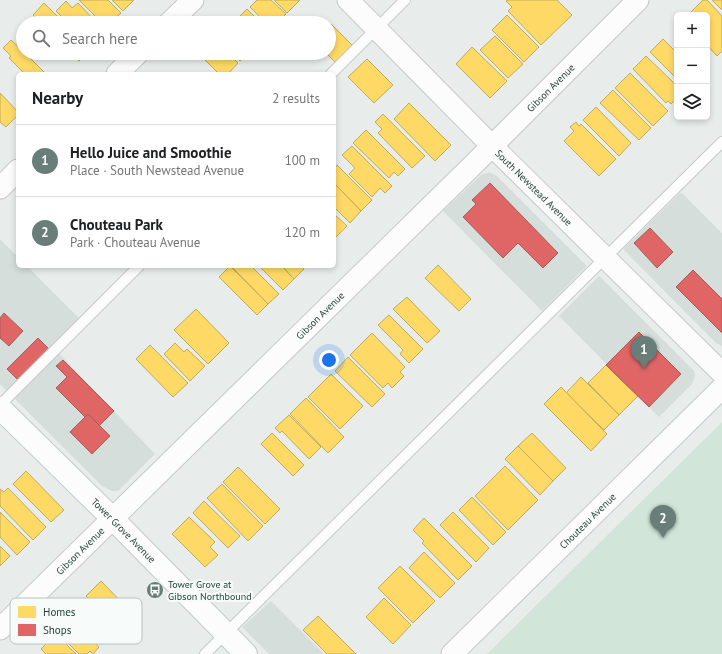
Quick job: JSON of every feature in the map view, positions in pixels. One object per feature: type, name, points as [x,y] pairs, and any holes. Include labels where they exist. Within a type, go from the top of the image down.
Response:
[{"type":"street","points":[[176,16],[193,0]]},
{"type":"street","name":"South Newstead Avenue","points":[[348,0],[492,146],[722,374]]},
{"type":"street","name":"Gibson Avenue","points":[[31,598],[492,146],[638,0]]},
{"type":"street","points":[[119,72],[131,60]]},
{"type":"street","points":[[0,188],[16,172]]},
{"type":"street","name":"Chouteau Avenue","points":[[452,654],[722,388]]},
{"type":"street","name":"Tower Grove Avenue","points":[[0,407],[246,654]]},
{"type":"street","name":"Gibson Avenue","points":[[0,629],[10,619]]},
{"type":"lane","points":[[333,72],[405,0]]},
{"type":"lane","points":[[205,654],[722,142]]},
{"type":"lane","points":[[0,407],[137,268]]},
{"type":"shaded area","points":[[489,172],[497,176],[587,266],[542,311],[443,211],[481,175]]},
{"type":"shaded area","points":[[681,192],[722,233],[722,346],[716,343],[623,249]]},
{"type":"shaded area","points":[[0,239],[16,255],[16,268],[29,268],[79,318],[52,346],[155,454],[118,491],[112,491],[102,486],[0,384]]},
{"type":"shaded area","points":[[599,276],[694,371],[695,376],[692,384],[659,417],[559,316]]},
{"type":"shaded area","points":[[271,601],[324,654],[269,654],[242,627]]},
{"type":"green space","points":[[722,422],[722,654],[487,654]]},
{"type":"building: Homes","points":[[79,0],[108,0],[121,13],[118,16],[95,16]]},
{"type":"building: Homes","points":[[112,0],[134,0],[123,11]]},
{"type":"building: Homes","points":[[257,0],[271,0],[286,14],[284,16],[259,16],[250,7]]},
{"type":"building: Homes","points":[[274,0],[300,0],[287,13]]},
{"type":"building: Homes","points":[[557,0],[572,15],[541,45],[508,11],[512,7],[506,1]]},
{"type":"building: Homes","points":[[703,0],[707,0],[722,16],[722,51],[717,56],[710,48],[710,12],[691,12]]},
{"type":"building: Homes","points":[[712,0],[722,0],[722,10]]},
{"type":"building: Homes","points":[[66,1],[72,8],[78,3],[90,16],[61,16],[56,11]]},
{"type":"building: Homes","points":[[44,3],[57,16],[34,16],[33,15]]},
{"type":"building: Homes","points":[[247,9],[254,16],[240,16]]},
{"type":"building: Homes","points":[[507,15],[539,47],[524,62],[492,30]]},
{"type":"building: Homes","points":[[336,29],[353,46],[336,63],[333,60],[336,60]]},
{"type":"building: Homes","points":[[495,36],[523,64],[508,78],[480,50]]},
{"type":"building: Homes","points":[[663,39],[674,50],[674,76],[650,52]]},
{"type":"building: Homes","points":[[11,40],[16,45],[16,60],[32,60],[44,72],[23,72],[9,58],[11,56],[3,48]]},
{"type":"building: Homes","points":[[472,47],[507,81],[490,98],[456,64]]},
{"type":"building: Homes","points":[[646,56],[674,83],[674,101],[671,104],[668,101],[666,103],[633,69]]},
{"type":"building: Homes","points":[[367,59],[393,85],[374,103],[348,77]]},
{"type":"building: Homes","points":[[205,60],[235,60],[238,63],[230,72],[217,72]]},
{"type":"building: Homes","points":[[630,73],[668,111],[653,126],[615,88]]},
{"type":"building: Homes","points":[[613,90],[651,128],[639,140],[600,103]]},
{"type":"building: Homes","points":[[0,93],[16,110],[16,117],[6,127],[0,122]]},
{"type":"building: Homes","points":[[409,103],[451,145],[435,161],[394,119]]},
{"type":"building: Homes","points":[[596,107],[631,143],[619,156],[583,120]]},
{"type":"building: Homes","points":[[383,114],[425,156],[412,168],[378,133],[382,129],[375,122]]},
{"type":"building: Homes","points":[[576,122],[579,126],[581,124],[616,159],[599,176],[564,141],[574,131],[570,127]]},
{"type":"building: Homes","points":[[366,130],[405,169],[398,176],[394,172],[389,178],[353,143]]},
{"type":"building: Homes","points":[[352,146],[392,186],[385,193],[380,188],[372,197],[349,174],[355,168],[342,155]]},
{"type":"building: Homes","points":[[337,165],[372,200],[361,211],[336,185]]},
{"type":"building: Homes","points":[[336,185],[361,211],[350,223],[336,209]]},
{"type":"building: Homes","points":[[336,216],[347,226],[336,237]]},
{"type":"building: Homes","points":[[438,265],[471,299],[459,311],[425,278]]},
{"type":"building: Homes","points":[[228,268],[232,268],[268,304],[257,315],[219,277]]},
{"type":"building: Homes","points":[[233,268],[253,268],[279,294],[268,304]]},
{"type":"building: Homes","points":[[261,268],[284,268],[294,279],[283,290]]},
{"type":"building: Homes","points":[[284,268],[304,269],[294,279]]},
{"type":"building: Homes","points":[[407,297],[440,331],[427,343],[393,309]]},
{"type":"building: Homes","points":[[196,309],[229,343],[208,364],[174,330]]},
{"type":"building: Homes","points":[[389,315],[423,349],[409,363],[400,354],[403,350],[378,325]]},
{"type":"building: Homes","points":[[372,333],[405,367],[400,372],[404,376],[392,388],[388,383],[383,388],[350,355]]},
{"type":"building: Homes","points":[[175,343],[184,352],[187,349],[205,366],[190,381],[164,354]]},
{"type":"building: Homes","points":[[150,345],[188,383],[173,397],[136,359]]},
{"type":"building: Homes","points":[[348,357],[385,394],[372,407],[335,371]]},
{"type":"building: Homes","points":[[606,365],[638,396],[619,415],[588,383]]},
{"type":"building: Homes","points":[[331,374],[363,406],[340,429],[308,397]]},
{"type":"building: Homes","points":[[581,377],[619,415],[604,430],[566,393]]},
{"type":"building: Homes","points":[[561,387],[607,434],[591,451],[544,404]]},
{"type":"building: Homes","points":[[306,398],[344,437],[328,453],[290,414]]},
{"type":"building: Homes","points":[[289,415],[321,447],[309,459],[282,431],[280,433],[275,428]]},
{"type":"building: Homes","points":[[272,433],[304,465],[293,476],[261,444]]},
{"type":"building: Homes","points":[[532,433],[566,468],[553,481],[518,446]]},
{"type":"building: Homes","points":[[518,446],[553,481],[540,495],[505,459]]},
{"type":"building: Homes","points":[[505,466],[538,500],[508,530],[475,496]]},
{"type":"building: Homes","points":[[238,467],[280,509],[265,524],[223,482]]},
{"type":"building: Homes","points":[[26,471],[64,510],[51,522],[13,484]]},
{"type":"building: Homes","points":[[222,484],[263,526],[248,541],[207,498]]},
{"type":"building: Homes","points":[[8,488],[46,527],[33,540],[0,506],[0,489],[4,492]]},
{"type":"building: Homes","points":[[472,497],[506,532],[493,545],[459,510]]},
{"type":"building: Homes","points":[[204,501],[240,536],[228,548],[193,513]]},
{"type":"building: Homes","points":[[0,512],[30,542],[17,555],[0,537]]},
{"type":"building: Homes","points":[[453,512],[489,548],[476,562],[440,525]]},
{"type":"building: Homes","points":[[189,517],[215,542],[210,547],[218,555],[205,567],[172,534]]},
{"type":"building: Homes","points":[[424,518],[472,566],[458,580],[422,543],[424,541],[413,530]]},
{"type":"building: Homes","points":[[0,546],[10,556],[0,566]]},
{"type":"building: Homes","points":[[424,552],[455,583],[440,598],[409,568]]},
{"type":"building: Homes","points":[[400,566],[435,601],[413,623],[378,588]]},
{"type":"building: Homes","points":[[101,581],[117,598],[88,598],[86,596]]},
{"type":"building: Homes","points":[[384,598],[411,625],[393,644],[366,617]]},
{"type":"building: Homes","points":[[318,616],[356,654],[327,654],[303,630]]},
{"type":"building: Homes","points":[[46,644],[66,644],[76,654],[46,654],[41,649]]},
{"type":"building: Homes","points":[[69,644],[96,644],[99,647],[93,654],[90,651],[87,654],[79,654]]},
{"type":"building: Shops","points":[[490,183],[558,253],[543,268],[518,243],[503,258],[463,217],[476,204],[472,200]]},
{"type":"building: Shops","points":[[650,228],[673,252],[657,268],[634,243]]},
{"type":"building: Shops","points":[[693,270],[722,299],[722,333],[676,287]]},
{"type":"building: Shops","points":[[4,313],[23,331],[9,346],[0,338],[0,318]]},
{"type":"building: Shops","points":[[639,332],[681,374],[649,407],[606,365]]},
{"type":"building: Shops","points":[[38,338],[51,351],[20,382],[7,369]]},
{"type":"building: Shops","points":[[63,360],[114,411],[99,426],[88,414],[85,417],[56,388],[67,377],[56,366]]},
{"type":"building: Shops","points":[[88,414],[110,436],[92,454],[70,432]]},
{"type":"place","name":"Hello Juice and Smoothie","points":[[644,369]]},
{"type":"place","name":"Chouteau Park","points":[[663,538]]},
{"type":"place","name":"Tower Grove at Gibson Northbound","points":[[155,590]]}]
